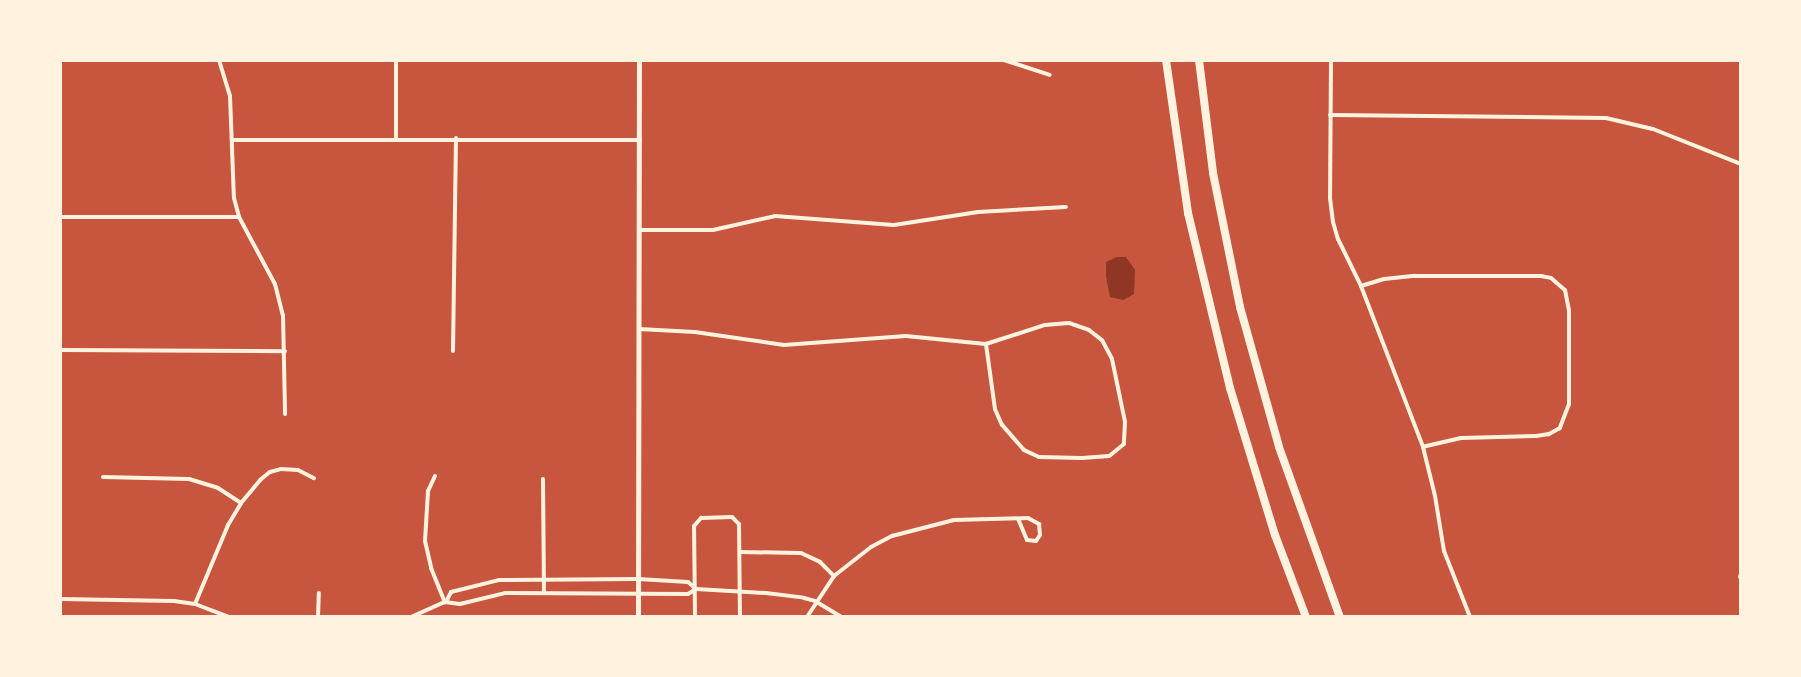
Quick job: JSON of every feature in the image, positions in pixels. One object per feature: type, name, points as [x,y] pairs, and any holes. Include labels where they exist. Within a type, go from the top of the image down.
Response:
[{"type":"highway","points":[[1160,60],[1169,84]]},
{"type":"highway","points":[[1166,60],[1192,235],[1230,388],[1275,536],[1306,617]]},
{"type":"highway","points":[[1198,60],[1213,173],[1245,325],[1279,447],[1340,617]]},
{"type":"street","points":[[219,60],[230,96],[234,198],[239,217],[275,284],[283,315],[285,414]]},
{"type":"street","points":[[396,60],[396,138]]},
{"type":"street","points":[[638,617],[639,60]]},
{"type":"street","points":[[1004,60],[1050,75]]},
{"type":"street","points":[[1331,60],[1330,210],[1338,239],[1361,286],[1423,447],[1435,496],[1444,551],[1470,617]]},
{"type":"street","points":[[1330,115],[1606,118],[1653,129],[1741,164]]},
{"type":"street","points":[[233,140],[396,138],[640,140]]},
{"type":"street","points":[[453,351],[456,138]]},
{"type":"street","points":[[640,230],[713,230],[775,216],[894,225],[978,212],[1066,207]]},
{"type":"street","points":[[1741,213],[1741,254]]},
{"type":"street","points":[[60,217],[239,217]]},
{"type":"street","points":[[1361,286],[1384,279],[1415,276],[1541,276],[1561,284],[1567,296],[1569,404],[1560,428],[1549,434],[1536,436],[1461,438],[1423,447]]},
{"type":"street","points":[[639,329],[695,332],[784,345],[906,336],[986,344],[1055,322],[1069,323],[1089,330],[1102,340],[1114,364],[1126,434],[1120,448],[1109,456],[1060,458],[1039,457],[1024,450],[1002,425],[995,409],[986,344]]},
{"type":"street","points":[[60,350],[285,351]]},
{"type":"street","points":[[195,604],[216,548],[241,503],[270,472],[281,469],[298,470],[314,478]]},
{"type":"street","points":[[435,476],[428,490],[425,541],[431,568],[445,602]]},
{"type":"street","points":[[103,477],[189,479],[218,488],[241,503]]},
{"type":"street","points":[[543,479],[544,593]]},
{"type":"street","points":[[695,617],[696,521],[706,517],[732,516],[740,524],[740,617]]},
{"type":"street","points":[[807,617],[834,576],[872,547],[908,530],[954,520],[1028,518],[1039,524],[1040,535],[1036,541],[1027,540],[1018,519]]},
{"type":"street","points":[[740,552],[801,553],[820,562],[834,576]]},
{"type":"street","points":[[445,602],[451,592],[499,580],[638,579],[688,582],[696,589]]},
{"type":"street","points":[[411,617],[445,602],[460,604],[505,593],[688,594],[696,589],[785,595],[815,602],[842,617]]},
{"type":"street","points":[[318,617],[319,593]]},
{"type":"street","points":[[60,599],[158,599],[195,604],[229,617]]},
{"type":"shaded area","points":[[1117,257],[1126,257],[1135,270],[1134,294],[1123,300],[1110,297],[1106,276],[1106,262]]}]
